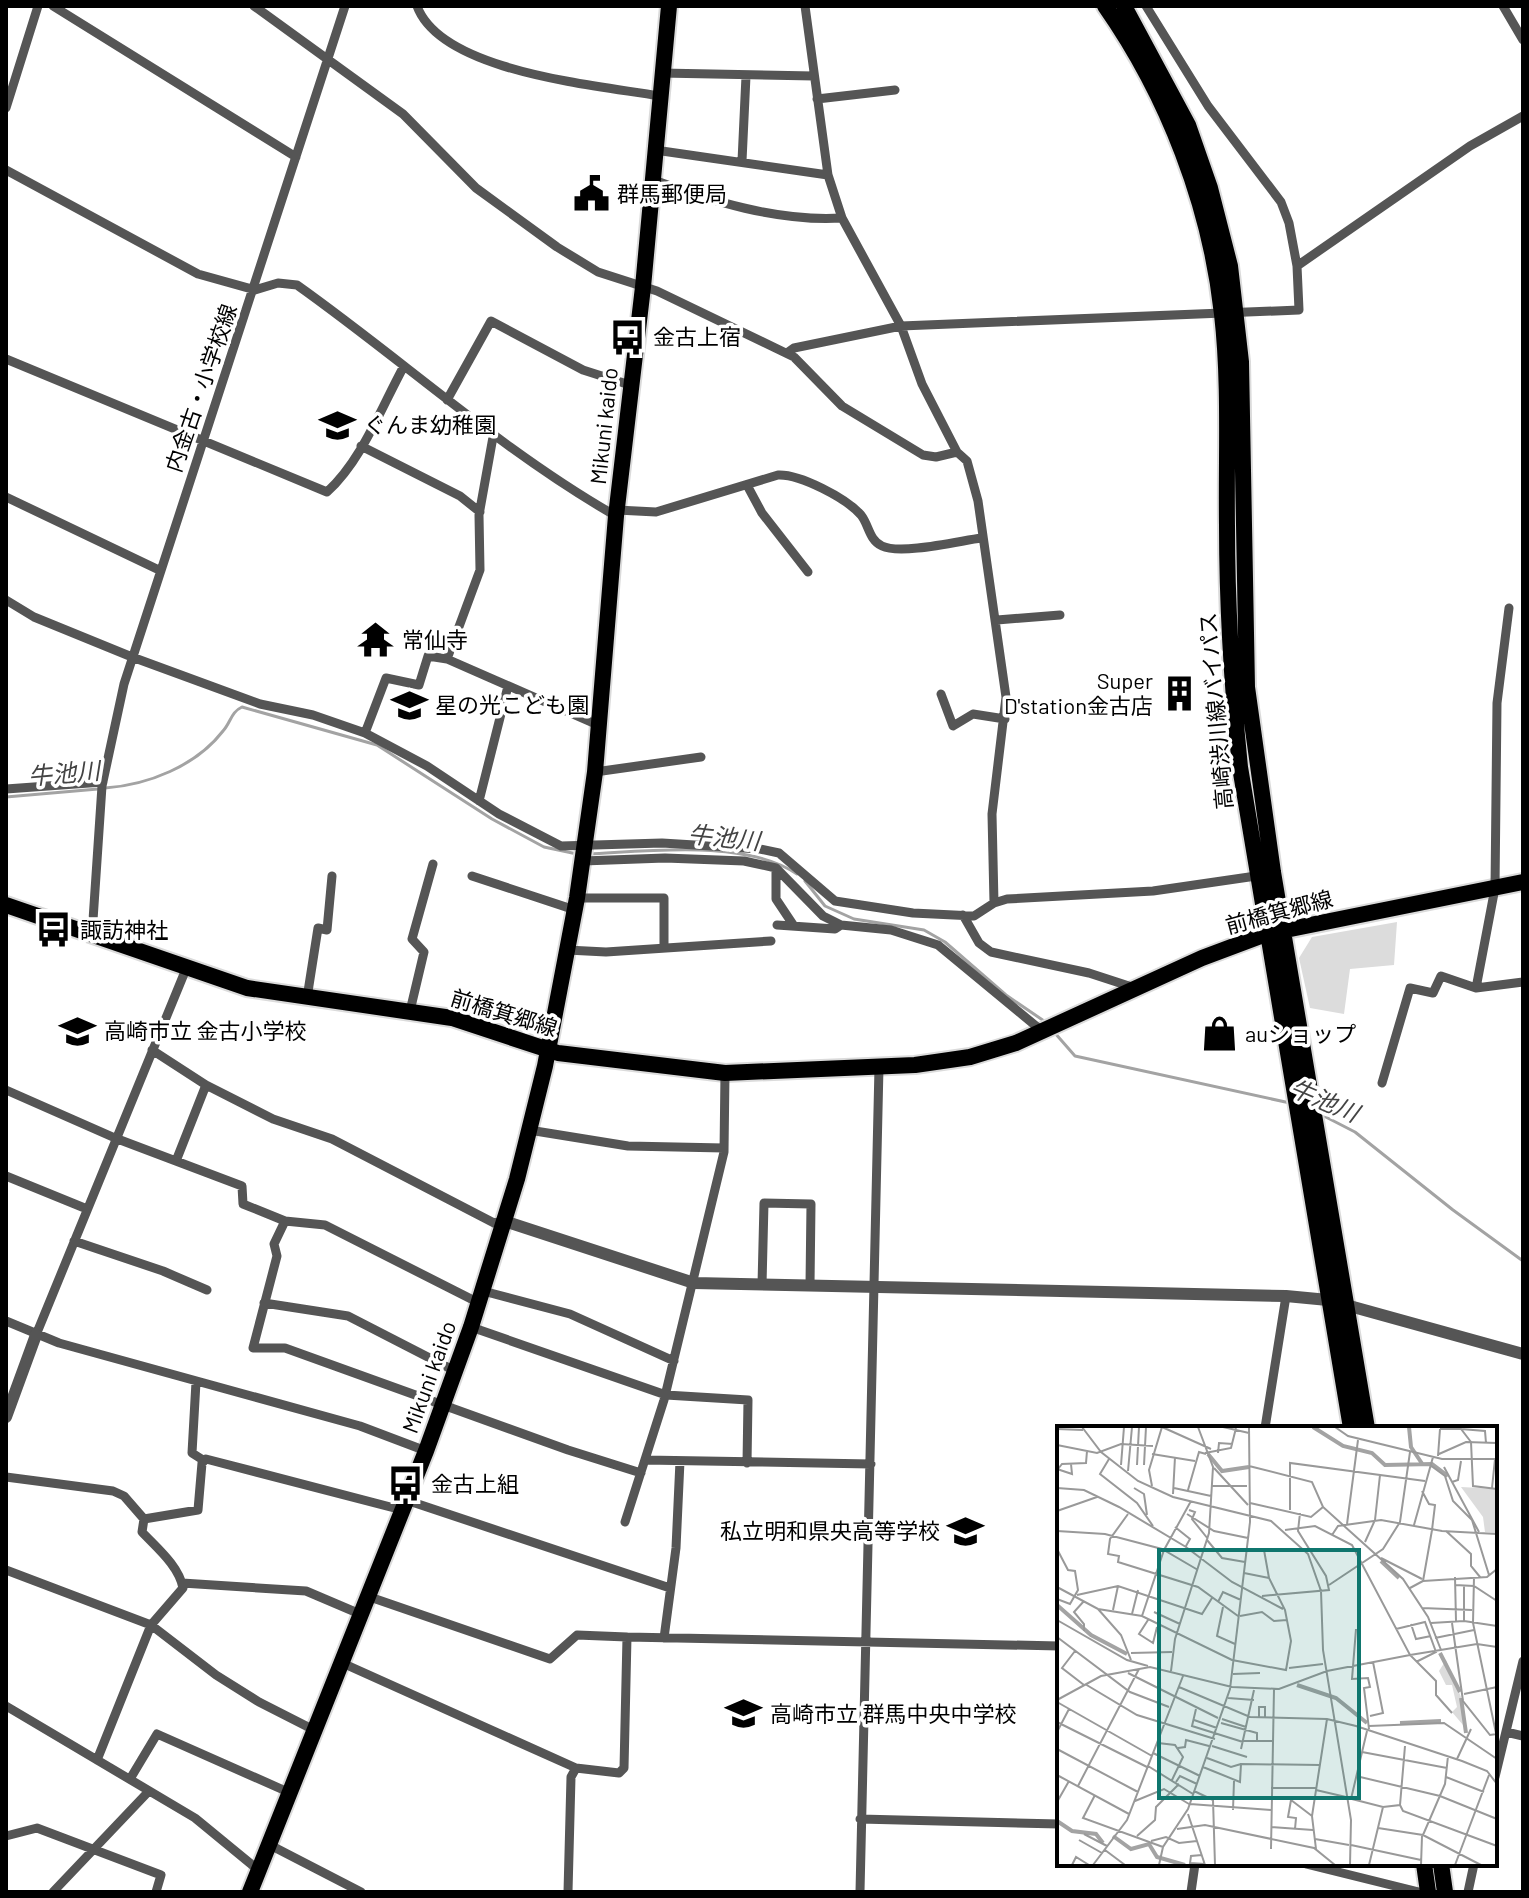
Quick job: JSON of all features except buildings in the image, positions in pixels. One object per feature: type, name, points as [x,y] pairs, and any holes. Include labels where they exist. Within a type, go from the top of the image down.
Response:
[{"type":"main road","name":"Mikuni kaido","points":[[250,1892],[426,1451],[471,1327],[504,1221],[548,1051],[576,904],[595,772],[617,513],[643,287],[669,6]]},
{"type":"main road","name":"高崎渋川線バイパス","points":[[1105,6],[1153,88],[1184,158],[1230,313],[1241,362],[1247,687],[1283,929],[1367,1426]]},
{"type":"main road","name":"高崎渋川線バイパス","points":[[1124,6],[1188,125],[1222,230],[1230,313],[1232,688],[1256,876],[1351,1426]]},
{"type":"main road","name":"前橋箕郷線","points":[[6,905],[247,988],[452,1018],[548,1051],[725,1073],[879,1067],[970,1057],[1049,1028],[1135,988],[1266,934],[1523,882]]},
{"type":"main road","points":[[1424,1866],[1428,1892]]},
{"type":"main road","points":[[1441,1866],[1445,1892]]},
{"type":"street","points":[[6,108],[38,6]]},
{"type":"street","points":[[53,6],[296,157]]},
{"type":"street","points":[[254,6],[403,114],[476,188],[598,272],[643,287],[787,353],[842,406],[923,455],[936,457],[957,452]]},
{"type":"street","name":"内金古・小学校線","points":[[92,935],[102,788],[108,748],[132,657],[201,440],[255,290],[345,6]]},
{"type":"street","points":[[417,6],[429,29],[484,62],[659,96]]},
{"type":"street","points":[[805,6],[828,175],[842,218],[901,326],[922,384],[957,452],[967,461],[978,501],[981,538],[1005,676],[1005,719],[992,814],[994,903]]},
{"type":"street","points":[[787,353],[794,348],[901,326],[1299,310],[1297,266],[1289,223],[1281,202],[1208,106],[1146,6]]},
{"type":"street","points":[[1503,6],[1523,40]]},
{"type":"street","points":[[6,66],[18,69]]},
{"type":"street","points":[[661,73],[814,76]]},
{"type":"street","points":[[742,161],[746,76]]},
{"type":"street","points":[[817,99],[895,90]]},
{"type":"street","points":[[1297,266],[1470,146],[1523,116]]},
{"type":"street","points":[[655,150],[828,175]]},
{"type":"street","points":[[6,170],[198,274],[255,290],[278,283],[297,285],[493,437],[539,464],[568,488],[617,513],[656,512],[778,475],[803,478],[860,514],[872,538],[881,546],[896,549],[981,538]]},
{"type":"street","points":[[651,179],[704,199],[815,220],[842,218]]},
{"type":"street","points":[[447,400],[491,321],[583,370],[630,385]]},
{"type":"street","points":[[6,359],[327,492],[339,481],[361,446],[404,366]]},
{"type":"street","points":[[447,659],[480,570],[480,512],[493,437]]},
{"type":"street","points":[[361,446],[460,496],[480,512]]},
{"type":"street","points":[[747,485],[762,513],[808,572]]},
{"type":"street","points":[[6,497],[159,570]]},
{"type":"street","points":[[6,600],[34,617],[132,657],[260,704],[313,715],[365,733],[561,846],[584,853],[744,861],[776,868],[823,916],[841,925],[918,936],[938,945],[1049,1028]]},
{"type":"street","points":[[1476,988],[1495,888],[1497,703],[1509,608]]},
{"type":"street","points":[[997,620],[1060,615]]},
{"type":"street","points":[[365,733],[386,678],[419,685],[428,656],[447,659],[600,726]]},
{"type":"street","points":[[479,801],[508,686]]},
{"type":"street","points":[[941,694],[953,726],[973,714],[1005,719]]},
{"type":"street","points":[[595,772],[701,757]]},
{"type":"street","points":[[6,789],[102,788]]},
{"type":"street","points":[[584,853],[662,843],[760,849],[779,853],[835,901],[974,916],[1007,899],[1153,891],[1256,876]]},
{"type":"street","points":[[410,1011],[424,952],[412,939],[433,864]]},
{"type":"street","points":[[776,868],[776,899],[794,926]]},
{"type":"street","points":[[307,998],[318,928],[327,930],[332,876]]},
{"type":"street","points":[[472,876],[576,904],[664,898],[664,946]]},
{"type":"street","points":[[865,927],[867,906]]},
{"type":"street","points":[[963,915],[979,943],[991,952],[1089,973],[1135,988]]},
{"type":"street","points":[[777,925],[835,929],[841,925]]},
{"type":"street","points":[[567,950],[606,952],[771,941]]},
{"type":"street","points":[[6,1417],[115,1138],[186,969]]},
{"type":"street","points":[[1382,1083],[1410,988],[1433,993],[1441,976],[1476,988],[1523,982]]},
{"type":"street","points":[[152,1050],[206,1085],[273,1119],[332,1139],[494,1223],[504,1221],[694,1283],[1286,1296],[1328,1300],[1523,1354]]},
{"type":"street","points":[[860,1892],[879,1067]]},
{"type":"street","points":[[625,1522],[666,1395],[694,1283],[724,1148],[725,1073]]},
{"type":"street","points":[[176,1161],[206,1085]]},
{"type":"street","points":[[6,1090],[115,1138],[242,1186],[243,1204],[285,1221],[325,1225],[481,1297],[570,1314],[674,1361]]},
{"type":"street","points":[[529,1130],[628,1146],[724,1148]]},
{"type":"street","points":[[6,1176],[87,1209]]},
{"type":"street","points":[[762,1285],[764,1203],[811,1204],[810,1285]]},
{"type":"street","points":[[285,1221],[274,1244],[277,1256],[253,1348],[285,1348],[442,1406],[641,1473]]},
{"type":"street","points":[[74,1241],[163,1271],[207,1290]]},
{"type":"street","points":[[1265,1426],[1286,1296]]},
{"type":"street","points":[[264,1303],[348,1316],[455,1371]]},
{"type":"street","points":[[6,1321],[36,1335],[360,1426],[426,1451]]},
{"type":"street","points":[[471,1327],[666,1395],[748,1400],[747,1463]]},
{"type":"street","points":[[196,1382],[192,1453],[203,1460],[404,1505],[670,1588]]},
{"type":"street","points":[[144,1519],[198,1510],[203,1460]]},
{"type":"street","points":[[645,1460],[871,1464]]},
{"type":"street","points":[[664,1638],[680,1461]]},
{"type":"street","points":[[6,1477],[113,1491],[124,1496],[144,1519],[142,1532],[179,1573],[183,1588],[151,1625],[97,1760]]},
{"type":"street","points":[[6,1570],[151,1625],[216,1675],[259,1702],[314,1730]]},
{"type":"street","points":[[182,1583],[306,1591],[360,1614]]},
{"type":"street","points":[[367,1596],[550,1659],[577,1635],[1057,1646]]},
{"type":"street","points":[[340,1662],[576,1768],[619,1773],[624,1768],[627,1637]]},
{"type":"street","points":[[1497,1769],[1523,1661]]},
{"type":"street","points":[[6,1706],[215,1832],[257,1869]]},
{"type":"street","points":[[1506,1732],[1523,1736]]},
{"type":"street","points":[[130,1779],[157,1734],[288,1792]]},
{"type":"street","points":[[568,1892],[571,1777],[576,1768]]},
{"type":"street","points":[[53,1892],[149,1791]]},
{"type":"street","points":[[860,1819],[1057,1824]]},
{"type":"street","points":[[6,1836],[37,1828],[95,1849],[161,1875],[156,1892]]},
{"type":"street","points":[[268,1844],[361,1892]]},
{"type":"street","points":[[1191,1892],[1195,1866]]},
{"type":"street","points":[[1314,1866],[1419,1892]]},
{"type":"street","points":[[1468,1892],[1474,1866]]},
{"type":"shaded area","points":[[1397,922],[1394,965],[1350,969],[1344,1014],[1310,1008],[1299,958],[1312,937]]},
{"type":"waterway","name":"牛池川","points":[[105,788],[138,783],[185,764],[212,743],[242,707],[377,745],[492,819],[544,847],[577,854]]},
{"type":"waterway","name":"牛池川","points":[[6,797],[98,789]]},
{"type":"waterway","name":"牛池川","points":[[589,854],[667,850],[724,852],[776,863],[797,874]]},
{"type":"waterway","name":"牛池川","points":[[805,881],[825,906],[854,919],[924,930],[945,942],[1006,995],[1047,1023]]},
{"type":"waterway","name":"牛池川","points":[[1054,1032],[1075,1056],[1290,1103]]},
{"type":"waterway","name":"牛池川","points":[[1320,1114],[1355,1132],[1523,1261]]},
{"type":"place","name":"群馬郵便局","points":[[591,194]]},
{"type":"place","name":"金古上宿","points":[[627,337]]},
{"type":"place","name":"ぐんま幼稚園","points":[[338,425]]},
{"type":"place","name":"常仙寺","points":[[376,640]]},
{"type":"place","name":"Super D'station金古店","points":[[1179,694]]},
{"type":"place","name":"星の光こども園","points":[[409,705]]},
{"type":"place","name":"諏訪神社","points":[[54,930]]},
{"type":"place","name":"高崎市立 金古小学校","points":[[78,1031]]},
{"type":"place","name":"auショップ","points":[[1219,1034]]},
{"type":"place","name":"金古上組","points":[[405,1484]]},
{"type":"place","name":"私立明和県央高等学校","points":[[966,1531]]},
{"type":"place","name":"高崎市立 群馬中央中学校","points":[[744,1714]]}]
